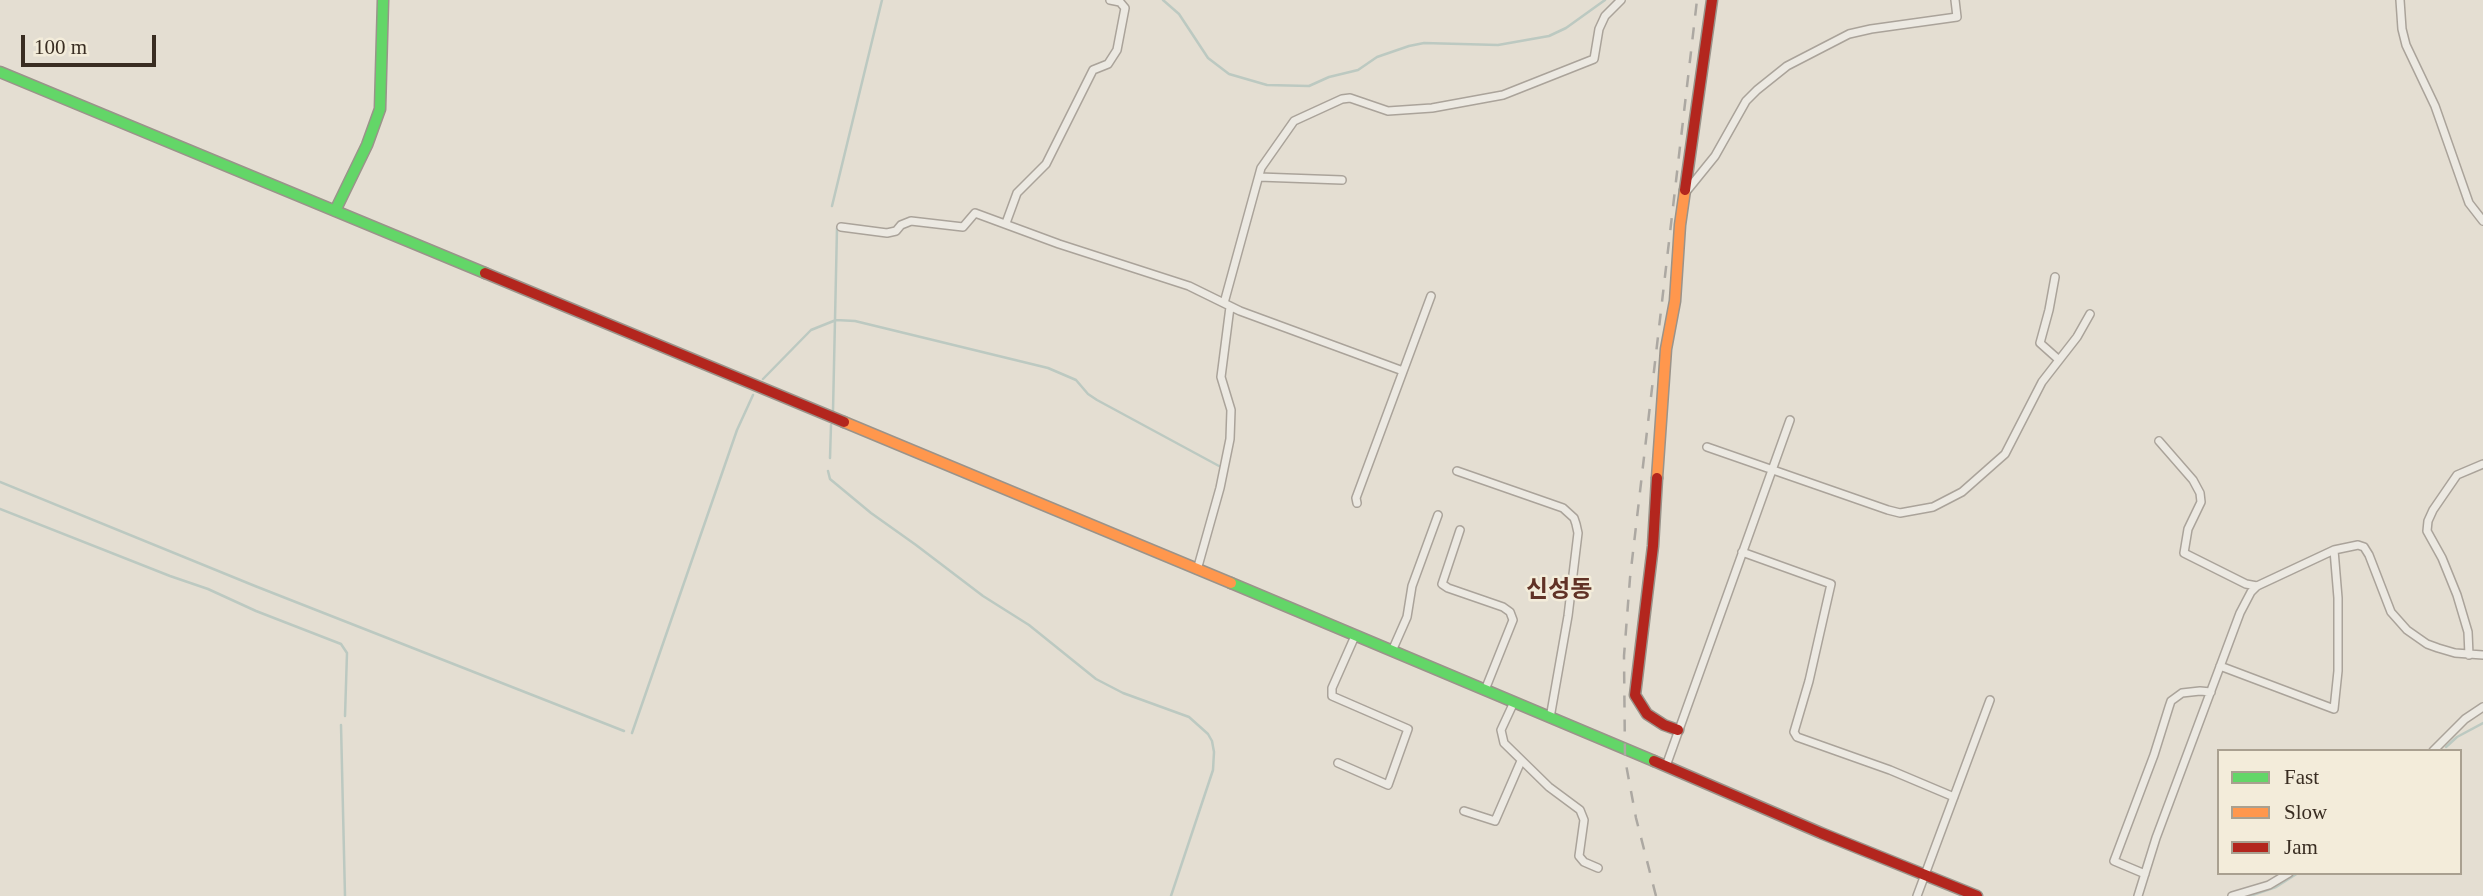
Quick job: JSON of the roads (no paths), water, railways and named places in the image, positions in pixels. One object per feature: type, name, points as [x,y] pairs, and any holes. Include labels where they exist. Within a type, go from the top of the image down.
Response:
[{"type":"main road","points":[[335,211],[367,145],[380,109],[383,0]]},
{"type":"main road","points":[[1678,730],[1647,714],[1635,695],[1653,546],[1666,349],[1675,301],[1680,225],[1712,0]]},
{"type":"main road","points":[[0,72],[1977,896]]},
{"type":"street","points":[[1006,223],[1017,193],[1046,164],[1093,70],[1108,64],[1117,50],[1125,8],[1120,2],[1110,0]]},
{"type":"street","points":[[1196,570],[1220,488],[1230,439],[1231,410],[1221,377],[1227,305],[1261,168],[1294,121],[1342,99],[1350,98],[1388,111],[1432,108],[1503,95],[1594,59],[1599,29],[1605,16],[1621,0]]},
{"type":"street","points":[[1685,193],[1697,182],[1715,156],[1746,101],[1787,66],[1849,34],[1957,17],[1955,0]]},
{"type":"street","points":[[2400,0],[2406,45],[2435,106],[2469,203],[2483,221]]},
{"type":"street","points":[[1259,177],[1342,180]]},
{"type":"street","points":[[841,228],[887,233],[897,231],[901,225],[911,221],[963,228],[975,213],[1059,244],[1189,286],[1227,305],[1403,371]]},
{"type":"street","points":[[2055,277],[2040,343],[2059,360]]},
{"type":"street","points":[[1357,503],[1356,498],[1431,296]]},
{"type":"street","points":[[1707,447],[1888,510],[1900,513],[1933,507],[1962,492],[2006,454],[2034,395],[2077,337],[2090,314]]},
{"type":"street","points":[[1666,766],[1790,420]]},
{"type":"street","points":[[2159,441],[2193,480],[2200,493],[2202,502],[2188,529],[2184,553],[2246,584],[2258,586]]},
{"type":"street","points":[[2469,656],[2468,632],[2454,586],[2427,531],[2433,510],[2457,475],[2483,464]]},
{"type":"street","points":[[1457,471],[1563,509],[1574,518],[1578,533],[1568,616],[1550,718]]},
{"type":"street","points":[[1392,651],[1408,617],[1412,586],[1438,515]]},
{"type":"street","points":[[1460,530],[1442,584],[1503,607],[1510,612],[1513,620],[1485,690]]},
{"type":"street","points":[[2138,896],[2244,602],[2258,586],[2334,550],[2358,545],[2364,548],[2388,605],[2407,630],[2427,644],[2469,656],[2483,655]]},
{"type":"street","points":[[2220,666],[2334,709],[2338,671],[2338,598],[2334,550]]},
{"type":"street","points":[[1742,552],[1831,584],[1810,681],[1794,732],[1797,737],[1890,770],[1954,797]]},
{"type":"street","points":[[1338,763],[1388,785],[1408,729],[1332,696],[1332,688],[1355,636]]},
{"type":"street","points":[[2145,874],[2114,861],[2154,755],[2171,701],[2182,693],[2210,692]]},
{"type":"street","points":[[1917,896],[1990,700]]},
{"type":"street","points":[[1514,702],[1501,730],[1502,737],[1521,761],[1549,787],[1580,810],[1584,820],[1579,856],[1584,862],[1598,868]]},
{"type":"street","points":[[2435,749],[2465,719],[2483,707]]},
{"type":"street","points":[[1464,811],[1494,821],[1521,761]]},
{"type":"street","points":[[2232,896],[2280,880],[2286,875]]},
{"type":"waterway","points":[[832,206],[882,0]]},
{"type":"waterway","points":[[1163,0],[1179,14],[1208,58],[1229,74],[1267,85],[1309,86],[1329,77],[1358,70],[1377,57],[1409,46],[1424,43],[1498,45],[1549,36],[1566,28],[1605,0]]},
{"type":"waterway","points":[[833,411],[837,228]]},
{"type":"waterway","points":[[763,379],[811,330],[836,320],[855,321],[1048,368],[1076,380],[1097,400],[1219,466]]},
{"type":"waterway","points":[[632,733],[737,430],[753,395]]},
{"type":"waterway","points":[[830,458],[831,425]]},
{"type":"waterway","points":[[828,471],[830,479],[871,513],[983,596],[1029,625],[1096,679],[1123,693],[1189,717],[1208,734],[1214,752],[1213,770],[1171,896]]},
{"type":"waterway","points":[[0,482],[624,731]]},
{"type":"waterway","points":[[0,509],[208,589],[341,644],[347,653],[345,716]]},
{"type":"waterway","points":[[2446,747],[2457,737],[2483,723]]},
{"type":"waterway","points":[[341,725],[345,896]]},
{"type":"waterway","points":[[2250,896],[2276,887],[2295,875]]},
{"type":"railway","points":[[1656,896],[1636,818],[1625,759],[1624,656],[1630,578],[1697,0]]},
{"type":"district","name":"신성동","points":[[1559,591]]}]
